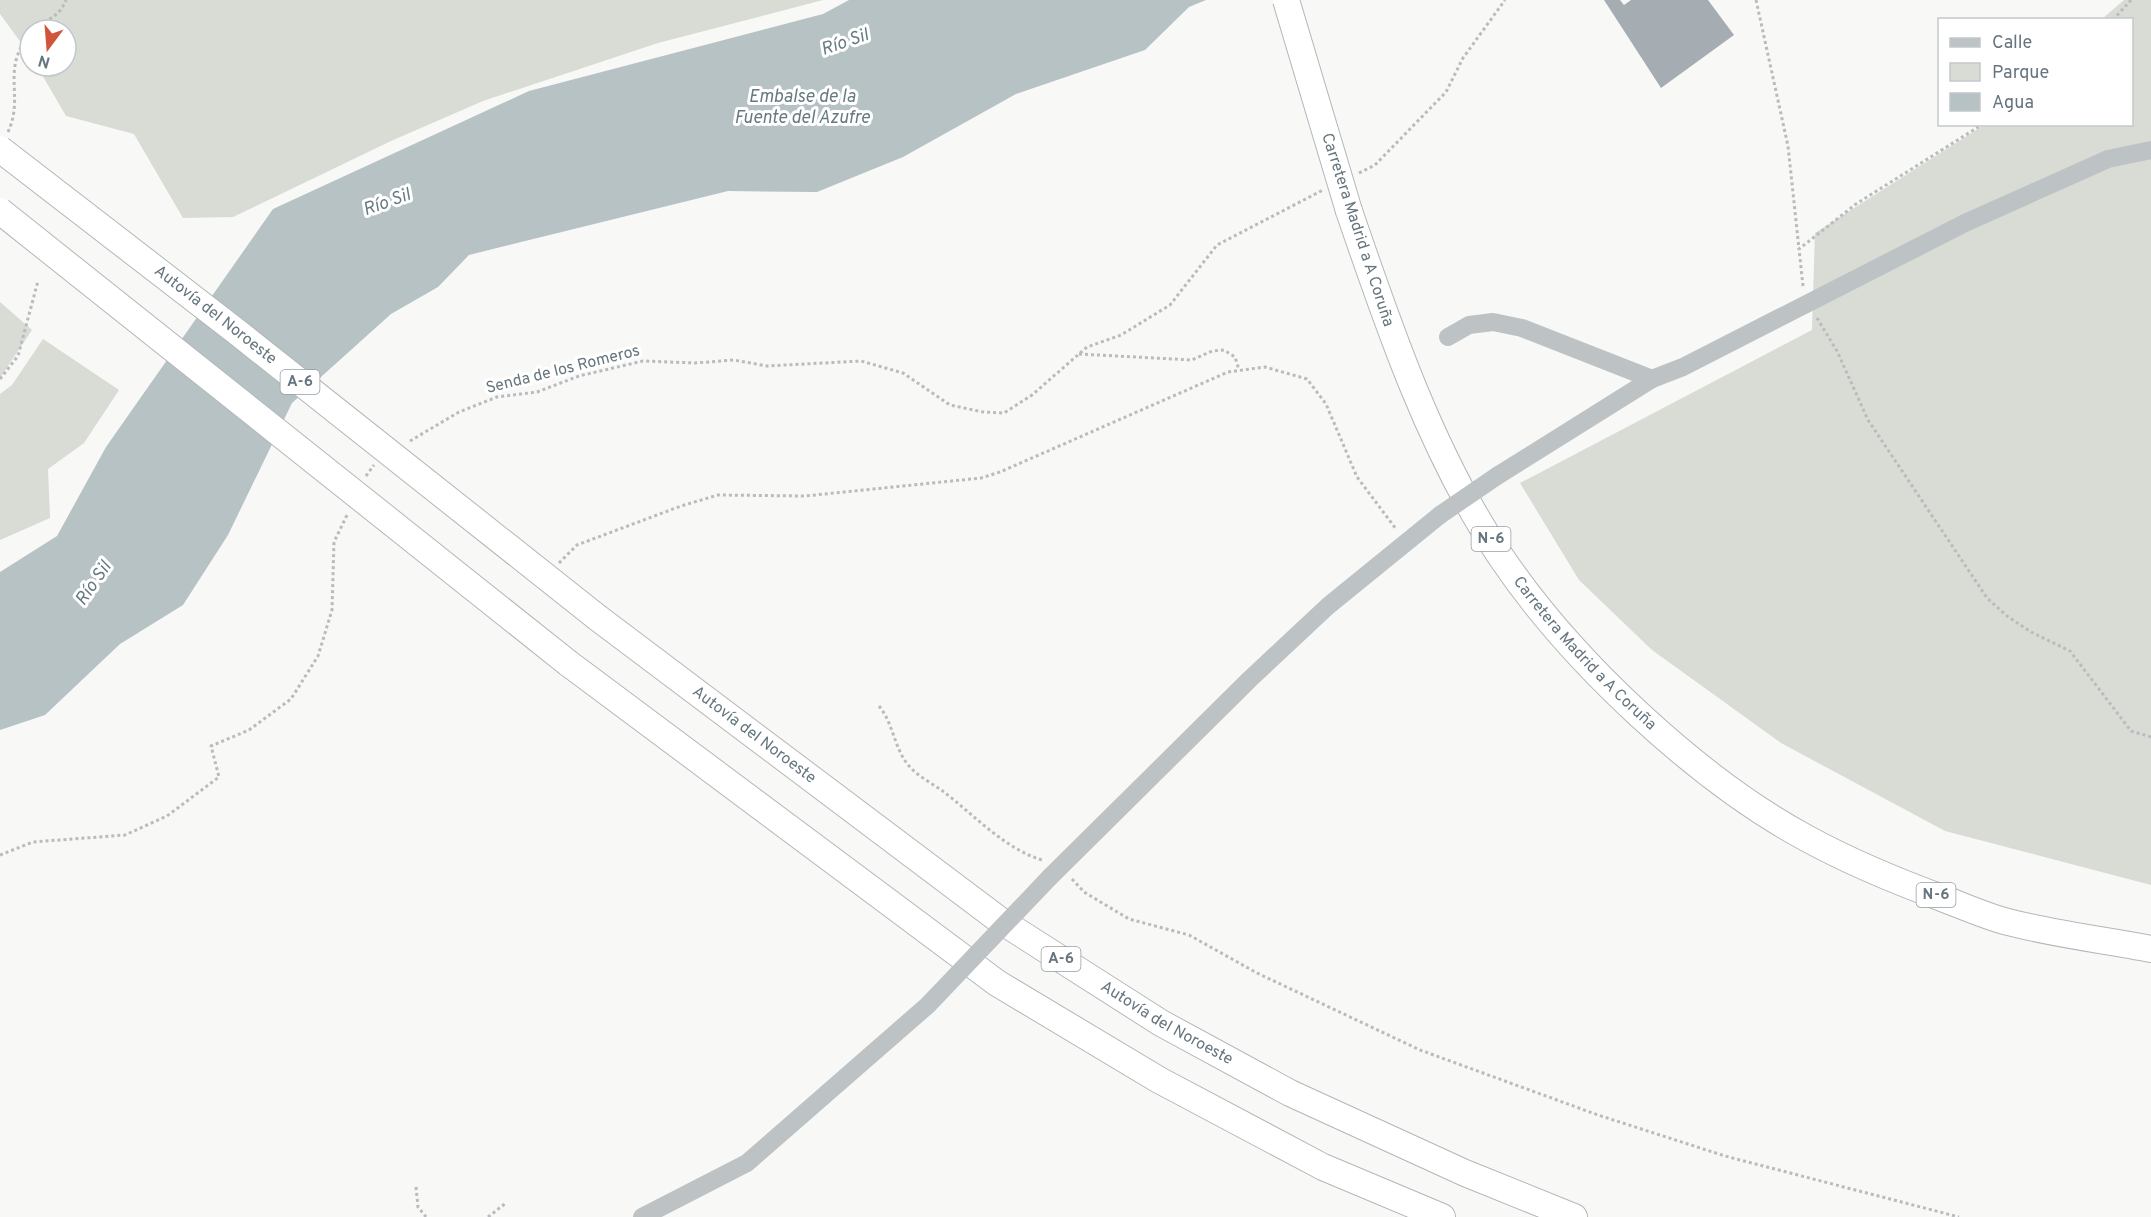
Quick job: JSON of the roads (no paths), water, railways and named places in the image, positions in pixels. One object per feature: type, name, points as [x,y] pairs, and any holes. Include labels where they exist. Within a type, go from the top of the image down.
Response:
[{"type":"highway","name":"Carretera Madrid a A Coruña","points":[[1286,0],[1348,211],[1397,348],[1453,473],[1501,557],[1563,637],[1649,723],[1738,796],[1806,838],[1875,873],[2006,921],[2151,949]]},
{"type":"highway","name":"Autovía del Noroeste","points":[[4,141],[247,339],[598,618],[998,919],[1161,1023],[1290,1093],[1465,1173],[1574,1217]]},
{"type":"highway","points":[[0,211],[568,663],[997,983],[1160,1080],[1323,1167],[1442,1217]]},
{"type":"street","points":[[642,1217],[747,1163],[928,1005],[1056,872],[1259,671],[1328,606],[1440,515],[1497,476],[1652,379],[1683,367],[1965,223],[2108,159],[2151,150]]},
{"type":"street","points":[[1448,337],[1469,325],[1493,322],[1522,328],[1652,379]]},
{"type":"water","name":"Embalse de la Fuente del Azufre","points":[[849,0],[1206,0],[1189,7],[1145,50],[1016,94],[903,157],[817,192],[728,191],[469,255],[438,287],[391,314],[292,403],[228,535],[183,605],[120,644],[45,715],[0,730],[0,572],[57,536],[106,447],[273,209],[529,91],[823,14]]},
{"type":"water label","name":"Río Sil","points":[[845,43]]},
{"type":"water label","name":"Río Sil","points":[[387,203]]},
{"type":"water label","name":"Río Sil","points":[[94,584]]}]
